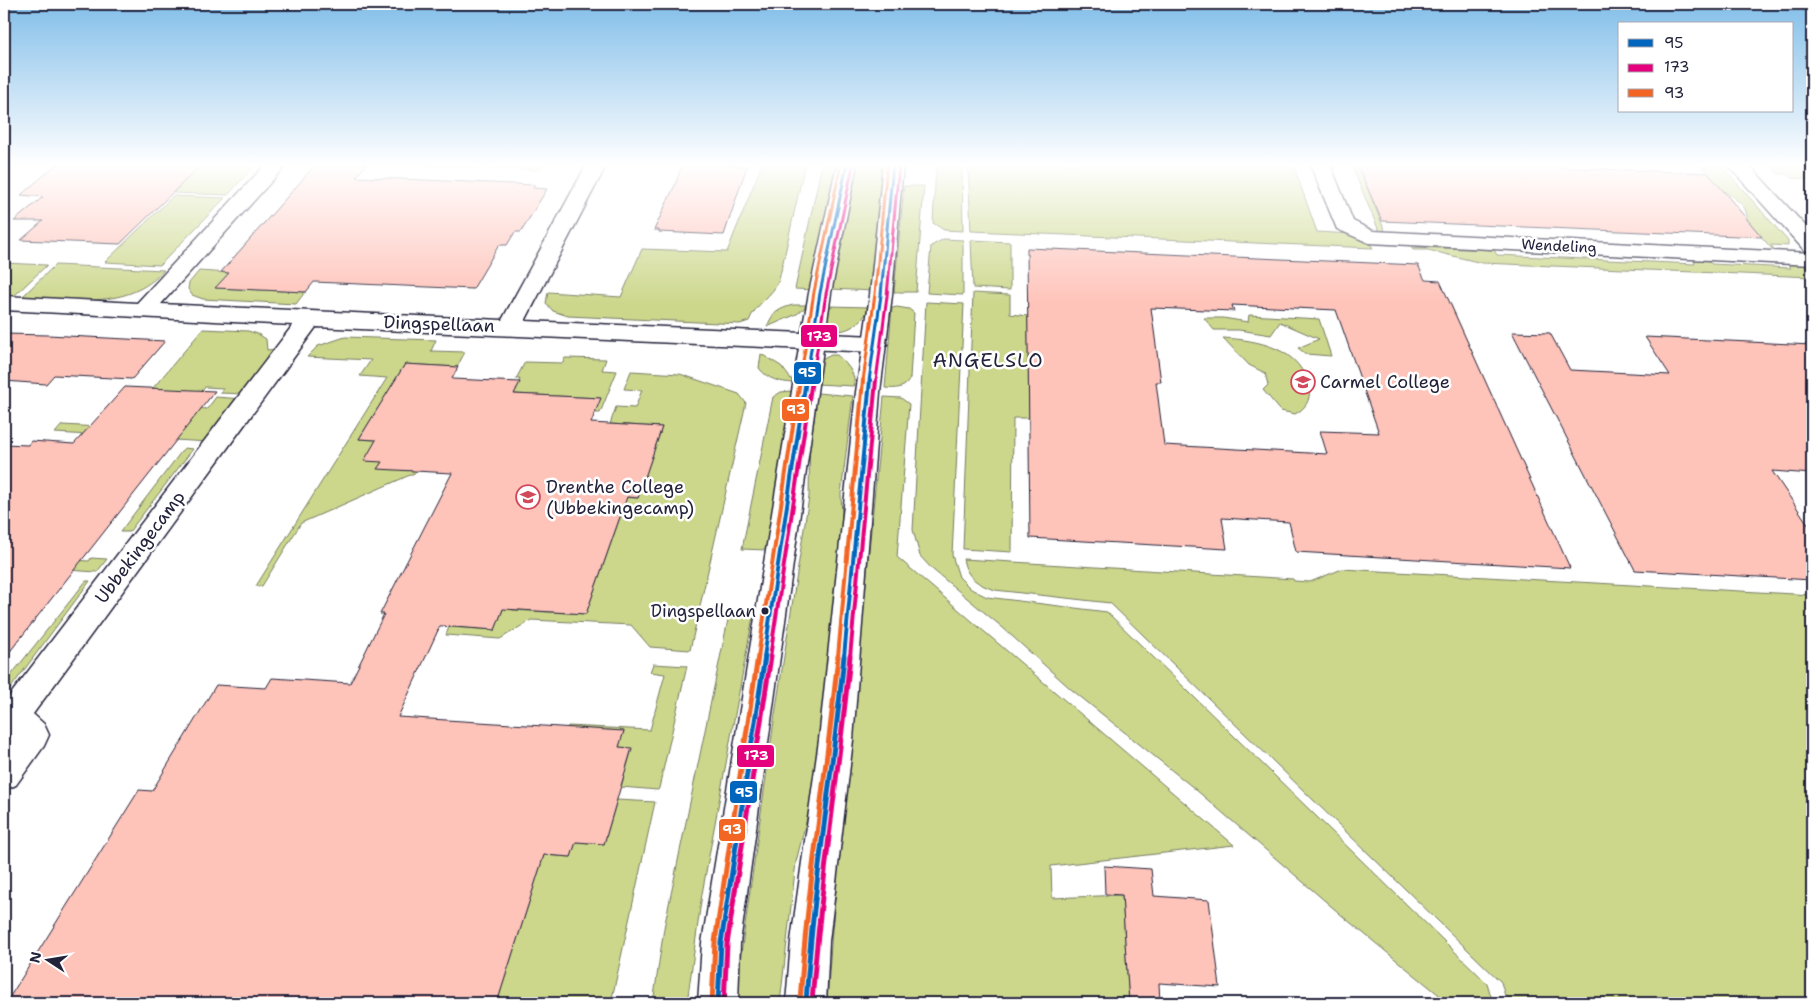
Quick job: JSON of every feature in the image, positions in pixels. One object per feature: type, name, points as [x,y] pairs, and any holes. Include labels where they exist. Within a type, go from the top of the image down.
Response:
[{"type":"street","points":[[143,310],[234,211]]},
{"type":"street","points":[[510,327],[572,211]]},
{"type":"street","points":[[718,1003],[721,943],[812,342],[820,293],[838,211]]},
{"type":"street","points":[[806,1003],[810,941],[836,740],[868,392],[875,344],[888,211]]},
{"type":"street","name":"Wendeling","points":[[1338,211],[1344,226],[1369,237],[1812,259]]},
{"type":"street","points":[[1781,211],[1812,245]]},
{"type":"street","name":"Dingspellaan","points":[[4,302],[310,319],[875,344]]},
{"type":"street","name":"Ubbekingecamp","points":[[4,774],[32,735],[13,716],[310,319]]},
{"type":"green space","points":[[158,211],[212,211],[160,265],[105,262]]},
{"type":"green space","points":[[743,211],[794,211],[779,280],[773,291],[755,310],[749,321],[740,324],[568,316],[553,311],[546,303],[548,292],[621,297],[642,249],[727,252]]},
{"type":"green space","points":[[812,211],[831,211],[814,290],[795,289]]},
{"type":"green space","points":[[844,211],[882,211],[875,291],[830,289]]},
{"type":"green space","points":[[902,211],[922,211],[916,292],[894,292]]},
{"type":"green space","points":[[934,211],[963,211],[963,231],[944,230],[933,223]]},
{"type":"green space","points":[[970,211],[1310,211],[1317,232],[1351,234],[1373,248],[971,231]]},
{"type":"green space","points":[[1371,211],[1377,211],[1385,231],[1379,231]]},
{"type":"green space","points":[[1746,211],[1762,211],[1788,241],[1788,246],[1771,245],[1774,249],[1772,249],[1747,220]]},
{"type":"green space","points":[[944,239],[963,240],[963,295],[927,293],[931,246]]},
{"type":"green space","points":[[971,240],[1010,242],[1010,290],[973,288]]},
{"type":"green space","points":[[1411,247],[1494,250],[1497,255],[1695,264],[1693,258],[1706,259],[1712,264],[1791,268],[1787,263],[1803,264],[1812,277],[1482,263],[1428,250],[1413,250]]},
{"type":"green space","points":[[4,263],[47,265],[14,296],[4,296]]},
{"type":"green space","points":[[55,265],[164,270],[150,283],[134,292],[116,297],[98,300],[79,300],[22,297]]},
{"type":"green space","points":[[199,271],[229,273],[216,288],[305,292],[296,304],[203,299],[192,295],[188,289],[189,283]]},
{"type":"green space","points":[[973,293],[1010,295],[1010,314],[1028,316],[1029,418],[1013,418],[1012,552],[963,549]]},
{"type":"green space","points":[[926,302],[964,304],[952,555],[959,577],[971,589],[987,597],[1107,612],[1487,983],[1493,1003],[1449,1003],[1346,919],[1195,789],[1072,690],[1002,627],[932,569],[920,556],[913,530]]},
{"type":"green space","points":[[793,305],[808,305],[797,314],[767,327],[776,312]]},
{"type":"green space","points":[[829,306],[869,307],[862,319],[856,324],[850,328],[836,331],[830,329],[825,324]]},
{"type":"green space","points":[[892,308],[909,309],[914,313],[910,378],[903,386],[885,388]]},
{"type":"green space","points":[[1249,315],[1319,319],[1331,356],[1306,354],[1298,348],[1319,339],[1280,322],[1271,335],[1239,330],[1214,330],[1204,318],[1223,318],[1248,322]]},
{"type":"green space","points":[[203,329],[248,331],[266,339],[267,350],[277,349],[245,394],[220,393],[223,388],[205,387],[202,391],[196,408],[207,409],[216,397],[242,399],[209,442],[55,433],[62,425],[119,428]]},
{"type":"green space","points":[[345,337],[436,340],[431,351],[465,352],[457,367],[405,364],[359,439],[376,440],[382,462],[378,468],[419,471],[301,523],[262,586],[256,586],[387,378],[360,376],[371,360],[307,357],[318,346]]},
{"type":"green space","points":[[1223,338],[1264,344],[1288,355],[1298,364],[1305,375],[1309,389],[1308,400],[1302,410],[1295,414],[1281,411],[1263,390],[1268,385],[1265,373],[1249,365]]},
{"type":"green space","points":[[761,354],[781,366],[794,383],[775,380],[766,375],[759,368]]},
{"type":"green space","points":[[831,355],[837,355],[850,369],[854,378],[853,386],[817,384],[821,360]]},
{"type":"green space","points":[[565,358],[606,359],[602,370],[617,371],[600,413],[595,413],[600,398],[514,394],[520,379],[516,379],[525,362],[563,363]]},
{"type":"green space","points":[[631,371],[680,374],[739,394],[746,403],[690,650],[650,647],[631,625],[531,620],[500,639],[446,635],[449,627],[495,630],[506,602],[512,610],[586,614],[624,506],[616,497],[638,498],[662,427],[610,424],[616,407],[635,408],[642,390],[624,389]]},
{"type":"green space","points":[[792,391],[795,394],[766,550],[742,549],[773,397],[781,392]]},
{"type":"green space","points":[[817,393],[853,396],[841,494],[845,580],[827,737],[796,862],[780,1003],[734,1003],[775,714],[809,497],[810,423]]},
{"type":"green space","points":[[884,397],[901,398],[909,404],[897,557],[1234,845],[1051,866],[1052,898],[1122,895],[1129,1003],[827,1003],[832,930]]},
{"type":"green space","points":[[184,448],[193,449],[129,532],[120,532]]},
{"type":"green space","points":[[4,556],[89,561],[91,558],[107,559],[97,572],[4,566]]},
{"type":"green space","points":[[963,559],[1293,579],[1294,581],[1310,582],[1342,569],[1812,595],[1812,1003],[1507,1003],[1501,982],[1110,603],[995,590],[978,583],[967,571]]},
{"type":"green space","points":[[86,581],[90,581],[4,697],[4,684]]},
{"type":"green space","points":[[730,610],[754,611],[702,894],[687,1003],[653,1003],[664,928]]},
{"type":"green space","points":[[653,664],[687,666],[659,788],[658,790],[621,787],[632,749],[619,747],[623,732],[607,730],[605,734],[567,732],[568,726],[650,730],[665,674],[650,672]]},
{"type":"green space","points":[[617,800],[655,802],[611,1003],[497,1003],[544,855],[571,857],[576,842],[604,844]]},
{"type":"building","points":[[26,211],[154,211],[120,244],[21,240],[43,221],[14,221]]},
{"type":"building","points":[[275,211],[534,211],[521,232],[515,232],[507,245],[499,245],[473,289],[314,282],[306,292],[215,288],[229,273],[221,272]]},
{"type":"building","points":[[663,211],[732,211],[724,235],[659,232],[659,230],[654,230]]},
{"type":"building","points":[[1378,211],[1740,211],[1762,237],[1382,221]]},
{"type":"building","points":[[1027,248],[1418,265],[1425,280],[1440,281],[1570,568],[1296,552],[1289,522],[1222,518],[1227,549],[1030,538]],"holes":[[[1232,305],[1336,310],[1379,433],[1320,431],[1327,454],[1164,445],[1156,382],[1161,382],[1151,308],[1234,311]]]},
{"type":"building","points":[[1512,332],[1550,333],[1570,370],[1670,375],[1645,337],[1812,345],[1812,474],[1772,471],[1812,530],[1812,580],[1635,570]]},
{"type":"building","points":[[4,334],[165,341],[132,379],[54,375],[46,384],[4,381]]},
{"type":"building","points":[[405,364],[458,367],[452,379],[520,382],[514,394],[601,398],[591,423],[662,427],[638,498],[627,497],[586,614],[503,609],[495,630],[440,626],[398,717],[624,731],[619,747],[632,748],[604,844],[576,842],[571,857],[544,855],[497,1003],[6,1003],[139,790],[152,791],[216,685],[266,688],[272,678],[350,683],[384,614],[380,614],[452,473],[377,469],[382,462],[364,461],[376,440],[359,439]]},
{"type":"building","points":[[125,387],[215,391],[4,659],[4,444],[28,445],[31,441],[74,444]]},
{"type":"building","points":[[1104,866],[1151,869],[1154,896],[1209,900],[1220,987],[1159,983],[1160,1003],[1129,1003],[1122,895],[1105,894]]},
{"type":"transit line","name":"93","points":[[712,1003],[715,942],[806,341],[831,211]]},
{"type":"transit line","name":"95","points":[[718,1003],[721,943],[812,342],[837,211]]},
{"type":"transit line","name":"173","points":[[724,1003],[727,944],[818,343],[843,211]]},
{"type":"transit line","name":"93","points":[[800,1003],[804,940],[830,739],[862,391],[875,294],[883,211]]},
{"type":"transit line","name":"95","points":[[806,1003],[810,941],[836,740],[868,392],[881,295],[889,211]]},
{"type":"transit line","name":"173","points":[[812,1003],[816,942],[842,741],[874,393],[887,296],[895,211]]},
{"type":"place","name":"Carmel College","points":[[1303,382]]},
{"type":"place","name":"Drenthe College (Ubbekingecamp)","points":[[528,497]]},
{"type":"place","name":"Dingspellaan","points":[[765,611]]},
{"type":"district","name":"ANGELSLO","points":[[988,360]]}]
